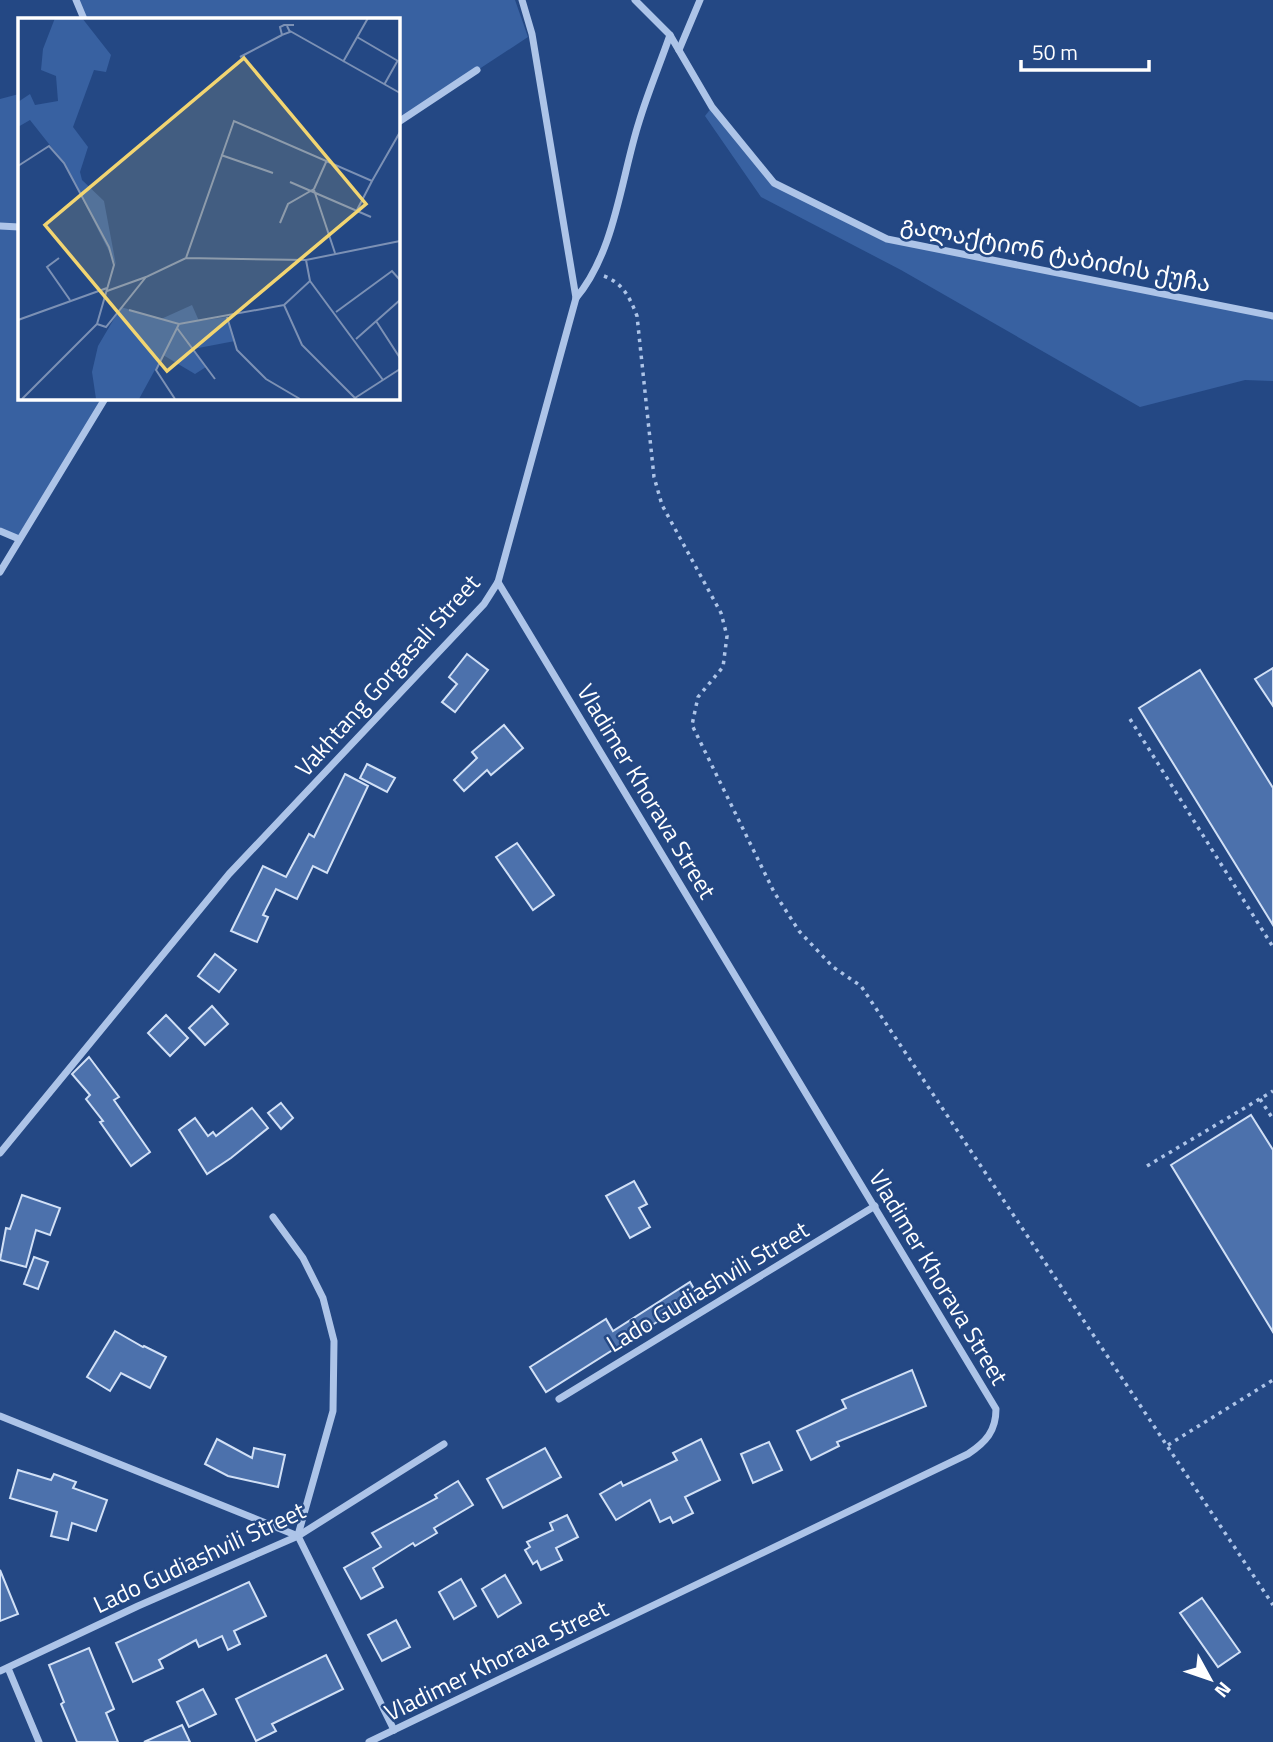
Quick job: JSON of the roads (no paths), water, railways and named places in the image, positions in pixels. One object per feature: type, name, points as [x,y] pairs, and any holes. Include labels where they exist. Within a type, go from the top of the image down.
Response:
[{"type":"street","points":[[76,0],[84,18]]},
{"type":"street","name":"Vakhtang Gorgasali Street","points":[[0,1153],[229,874],[484,604],[498,582],[576,298],[532,34],[522,0]]},
{"type":"street","name":"გალაქტიონ ტაბიძის ქუჩა","points":[[635,0],[670,35],[712,107],[774,183],[887,239],[1273,316]]},
{"type":"street","points":[[679,50],[700,0]]},
{"type":"street","points":[[576,298],[594,273],[610,227],[639,121],[670,35]]},
{"type":"street","points":[[399,122],[477,71]]},
{"type":"street","points":[[0,226],[18,227]]},
{"type":"street","points":[[0,572],[105,399]]},
{"type":"street","points":[[0,531],[19,539]]},
{"type":"street","name":"Vladimer Khorava Street","points":[[369,1742],[968,1454],[988,1439],[993,1430],[996,1409],[498,582]]},
{"type":"street","name":"Lado Gudiashvili Street","points":[[559,1399],[875,1206]]},
{"type":"street","points":[[273,1217],[303,1258],[323,1298],[334,1341],[332,1411],[298,1536],[394,1730]]},
{"type":"street","points":[[0,1416],[298,1536]]},
{"type":"street","name":"Lado Gudiashvili Street","points":[[0,1671],[138,1606],[298,1536],[444,1444]]},
{"type":"street","points":[[8,1668],[39,1742]]}]
